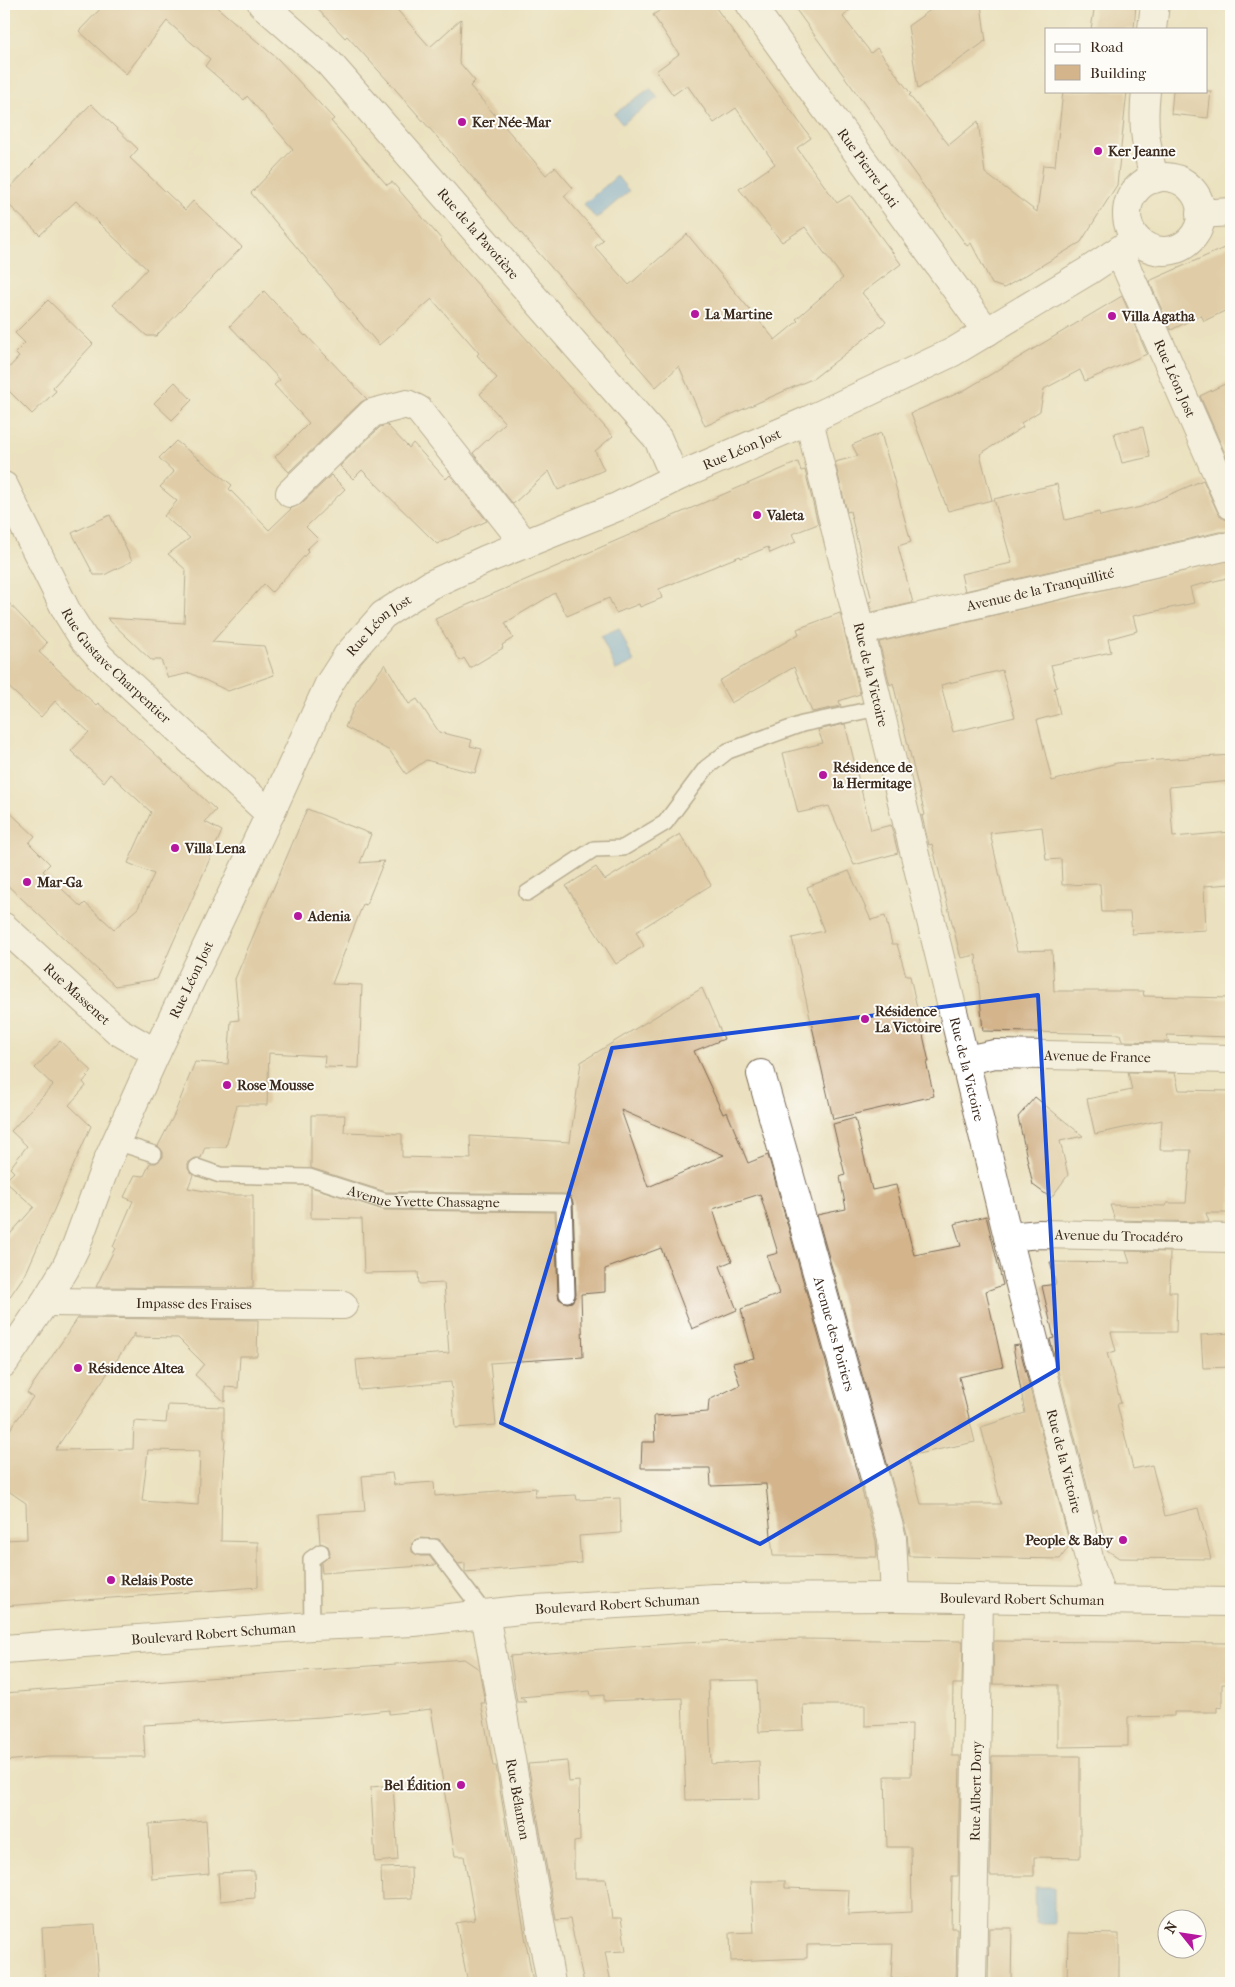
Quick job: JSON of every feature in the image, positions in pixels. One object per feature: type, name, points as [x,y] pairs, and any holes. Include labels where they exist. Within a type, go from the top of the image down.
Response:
[{"type":"street","name":"Rue de la Pavotière","points":[[262,4],[314,49],[340,76],[658,439],[675,478]]},
{"type":"street","name":"Rue Pierre Loti","points":[[750,4],[987,332]]},
{"type":"street","points":[[1152,28],[1155,4]]},
{"type":"street","points":[[1146,92],[1143,117],[1144,132],[1154,179]]},
{"type":"street","points":[[1154,179],[1173,179],[1185,184],[1198,200],[1200,214],[1198,227],[1191,239],[1174,250],[1167,251],[1128,245],[1129,205],[1137,189],[1154,179]]},
{"type":"street","points":[[1200,214],[1231,212]]},
{"type":"street","name":"Rue Léon Jost","points":[[4,1363],[65,1269],[76,1246],[116,1142],[156,1053],[270,814],[329,684],[347,656],[383,615],[430,585],[617,507],[675,478],[808,420],[945,356],[1128,245],[1231,505]]},
{"type":"street","points":[[290,493],[372,413],[407,404],[419,410],[525,544]]},
{"type":"street","name":"Rue de la Victoire","points":[[808,420],[1008,1237],[1093,1572],[1102,1599]]},
{"type":"street","name":"Rue Gustave Charpentier","points":[[4,486],[68,614],[83,638],[101,658],[270,814]]},
{"type":"street","name":"Avenue de la Tranquillité","points":[[859,631],[1223,547]]},
{"type":"street","name":"Rue Massenet","points":[[4,927],[118,1031],[156,1053]]},
{"type":"street","name":"Avenue de France","points":[[966,1060],[995,1054],[1231,1058]]},
{"type":"street","name":"Avenue des Poiriers","points":[[761,1074],[892,1538],[895,1597]]},
{"type":"street","name":"Avenue du Trocadéro","points":[[1008,1237],[1040,1234],[1231,1238]]},
{"type":"street","name":"Impasse des Fraises","points":[[45,1302],[343,1305]]},
{"type":"street","name":"Boulevard Robert Schuman","points":[[4,1649],[312,1626],[414,1622],[485,1614],[715,1598],[895,1597],[1231,1602]]},
{"type":"street","name":"Rue Albert Dory","points":[[972,1983],[979,1598]]},
{"type":"street","name":"Rue Bélanton","points":[[485,1614],[550,1983]]},
{"type":"lane","points":[[527,892],[594,849],[623,848],[665,823],[706,768],[728,752],[802,724],[878,708]]},
{"type":"lane","points":[[116,1142],[154,1154]]},
{"type":"lane","name":"Avenue Yvette Chassagne","points":[[197,1167],[220,1175],[309,1177],[384,1201],[564,1203],[568,1294]]},
{"type":"lane","points":[[420,1547],[434,1547],[485,1614]]},
{"type":"lane","points":[[312,1626],[311,1559],[321,1552]]},
{"type":"highlighted area","points":[[1038,995],[1058,1369],[760,1544],[501,1423],[612,1048]]},
{"type":"water","points":[[650,88],[658,98],[622,124],[614,114]]},
{"type":"water","points":[[617,176],[629,191],[596,219],[584,204]]},
{"type":"water","points":[[619,628],[634,662],[616,670],[601,636]]},
{"type":"water","points":[[1035,1887],[1054,1887],[1054,1923],[1036,1923]]},
{"type":"building","points":[[105,4],[213,4],[278,59],[334,119],[331,121],[387,185],[392,182],[442,240],[464,269],[613,436],[595,451],[604,470],[558,490],[549,471],[513,504],[473,453],[505,423],[480,394],[497,378],[477,355],[479,353],[432,299],[379,345],[251,193],[293,149],[247,96],[244,100],[205,66],[210,59],[167,21],[126,74],[79,31]]},
{"type":"building","points":[[313,4],[392,4],[430,47],[461,19],[459,62],[475,81],[470,86],[546,175],[555,167],[573,188],[564,196],[603,240],[595,247],[629,285],[687,234],[775,340],[843,278],[805,227],[782,242],[739,189],[775,164],[736,108],[714,123],[687,85],[673,95],[656,71],[679,54],[653,15],[669,4],[713,4],[811,138],[797,148],[837,203],[850,195],[901,264],[862,293],[886,322],[814,378],[705,426],[679,366],[656,387],[389,82],[347,36],[345,38]]},
{"type":"building","points":[[792,4],[855,4],[843,17],[871,53],[877,48],[911,94],[909,95],[949,145],[978,121],[985,173],[1037,212],[1043,165],[1055,166],[1063,92],[1127,92],[1117,185],[1081,242],[1004,288],[992,284],[971,243],[967,246]]},
{"type":"building","points":[[939,4],[981,4],[986,42],[983,41],[983,43],[918,89],[908,26]]},
{"type":"building","points":[[1095,4],[1136,4],[1134,28],[1091,28]]},
{"type":"building","points":[[1211,91],[1208,118],[1171,114],[1173,92]]},
{"type":"building","points":[[91,104],[138,149],[130,158],[185,210],[193,201],[242,247],[156,336],[147,336],[113,305],[147,269],[76,201],[40,235],[4,200],[4,194]]},
{"type":"building","points":[[1231,245],[1231,308],[1204,321],[1201,315],[1171,330],[1149,281]]},
{"type":"building","points":[[264,291],[367,399],[361,402],[289,472],[275,457],[309,423],[274,385],[280,380],[230,326]]},
{"type":"building","points":[[1122,296],[1147,354],[1085,381],[1080,370],[1044,389],[1040,411],[1021,423],[1023,427],[980,454],[992,500],[948,511],[911,413],[963,391]]},
{"type":"building","points":[[48,300],[93,344],[53,387],[56,391],[32,414],[4,386],[4,373],[19,357],[15,353],[25,343],[15,333]]},
{"type":"building","points":[[1231,381],[1231,467],[1200,396]]},
{"type":"building","points":[[175,382],[192,400],[172,420],[154,403]]},
{"type":"building","points":[[387,425],[409,448],[413,443],[446,479],[450,475],[487,521],[437,544],[362,470],[353,479],[340,466],[380,427]]},
{"type":"building","points":[[1143,427],[1150,457],[1122,463],[1114,433]]},
{"type":"building","points":[[881,433],[911,542],[898,546],[913,603],[872,612],[869,602],[872,601],[850,511],[847,512],[835,462],[858,456],[852,445]]},
{"type":"building","points":[[176,441],[232,485],[229,489],[269,530],[292,508],[301,504],[331,475],[345,489],[306,527],[318,539],[307,549],[308,552],[272,592],[264,584],[212,642],[264,646],[274,675],[228,691],[190,673],[168,678],[161,660],[151,660],[107,618],[184,623],[186,570],[168,554],[190,538],[164,516],[177,501],[160,487],[174,472],[159,458]]},
{"type":"building","points":[[798,462],[801,471],[805,470],[818,524],[792,534],[796,542],[770,553],[768,547],[741,558],[740,556],[659,589],[662,598],[640,607],[639,604],[616,613],[609,598],[567,616],[555,593],[505,623],[513,638],[502,645],[503,648],[470,668],[464,658],[460,661],[435,619]]},
{"type":"building","points":[[1203,480],[1217,511],[1221,517],[1227,520],[1231,534],[1219,532],[965,591],[961,574],[1012,563],[994,499],[1057,484],[1065,520],[1099,512],[1100,516],[1141,507]]},
{"type":"building","points":[[110,515],[132,561],[104,575],[94,575],[72,533]]},
{"type":"building","points":[[1231,560],[1231,577],[1190,587],[1194,603],[1133,616],[1137,631],[1108,639],[1111,652],[1051,665],[1057,687],[1054,688],[1060,714],[1037,720],[1052,781],[1117,763],[1231,755],[1231,781],[1169,787],[1173,837],[1231,832],[1231,884],[1204,886],[1206,930],[1132,934],[1130,912],[1102,912],[1100,884],[1062,885],[1061,859],[1046,860],[1042,827],[990,833],[1017,951],[1052,950],[1054,991],[1143,991],[1144,996],[1231,998],[1231,1037],[1167,1035],[1169,1042],[1122,1041],[1120,1034],[983,1031],[976,955],[961,958],[932,844],[929,845],[922,816],[925,815],[893,683],[890,685],[879,642]],"holes":[[[1002,670],[1015,717],[953,732],[941,685]]]},
{"type":"building","points":[[4,598],[47,643],[39,652],[96,705],[98,703],[127,728],[216,810],[205,822],[222,831],[157,979],[115,986],[4,882],[4,807],[35,836],[29,843],[50,864],[43,871],[81,907],[85,903],[114,929],[138,908],[154,874],[128,863],[151,812],[110,774],[104,782],[71,751],[89,732],[55,701],[41,717],[4,683]]},
{"type":"building","points":[[840,613],[860,694],[839,701],[841,706],[812,712],[794,667],[731,703],[719,681],[799,634],[797,629]]},
{"type":"building","points":[[385,664],[409,704],[417,699],[439,732],[472,740],[470,746],[482,749],[475,773],[426,760],[406,774],[390,751],[345,727],[355,705]]},
{"type":"building","points":[[845,724],[871,830],[891,825],[898,853],[854,865],[829,806],[798,813],[783,753],[823,743],[818,730]]},
{"type":"building","points":[[307,809],[371,834],[360,863],[384,861],[366,905],[363,904],[332,984],[362,985],[359,1068],[324,1067],[325,1056],[269,1053],[267,1105],[237,1105],[226,1147],[205,1147],[201,1158],[195,1158],[188,1163],[188,1169],[193,1175],[188,1188],[226,1195],[253,1195],[253,1288],[96,1287],[115,1248],[113,1247],[133,1201],[124,1197],[135,1175],[144,1176],[150,1163],[156,1163],[163,1157],[163,1152],[158,1146],[174,1115],[195,1062],[228,1064],[231,1021],[239,1020],[235,979]]},
{"type":"building","points":[[680,834],[711,885],[636,932],[644,946],[616,964],[566,886],[596,867],[605,880]]},
{"type":"building","name":"Résidence La Victoire","points":[[849,871],[871,920],[885,916],[892,944],[897,944],[906,976],[910,976],[929,1062],[926,1062],[934,1096],[833,1119],[792,938],[824,931],[807,887]]},
{"type":"building","points":[[702,988],[724,1039],[694,1051],[723,1114],[727,1112],[748,1163],[768,1155],[876,1541],[877,1557],[773,1556],[766,1484],[711,1486],[710,1468],[641,1468],[642,1442],[655,1442],[654,1416],[708,1412],[709,1400],[740,1385],[733,1363],[754,1358],[741,1309],[779,1294],[767,1256],[778,1253],[760,1194],[713,1209],[732,1261],[720,1266],[737,1310],[692,1329],[661,1248],[605,1269],[605,1292],[581,1294],[583,1357],[490,1363],[496,1425],[455,1428],[451,1382],[359,1390],[356,1360],[449,1353],[444,1283],[419,1284],[418,1272],[364,1273],[362,1219],[311,1218],[311,1187],[384,1210],[555,1212],[558,1294],[559,1299],[567,1303],[572,1302],[576,1294],[573,1202],[569,1195],[564,1194],[386,1192],[311,1168],[311,1115],[345,1115],[344,1132],[402,1134],[402,1157],[471,1159],[470,1136],[570,1142],[581,1062]],"holes":[[[621,1110],[724,1155],[648,1187]]]},
{"type":"building","points":[[60,1041],[92,1071],[83,1082],[86,1086],[69,1105],[91,1126],[26,1273],[4,1305],[4,1241],[34,1207],[5,1181],[14,1172],[10,1168],[27,1146],[11,1131],[53,1085],[35,1068]]},
{"type":"building","points":[[1128,1072],[1175,1073],[1179,1090],[1231,1091],[1231,1213],[1206,1213],[1209,1222],[1115,1220],[1110,1205],[1166,1206],[1167,1203],[1186,1203],[1191,1150],[1160,1150],[1162,1120],[1095,1134],[1087,1099],[1132,1090]]},
{"type":"building","points":[[1035,1097],[1083,1136],[1060,1141],[1068,1175],[1051,1198],[1033,1185],[1018,1117]]},
{"type":"building","points":[[855,1118],[872,1190],[896,1185],[914,1255],[961,1246],[954,1224],[986,1216],[1003,1285],[986,1291],[1003,1367],[959,1377],[975,1442],[908,1456],[921,1504],[1001,1504],[981,1427],[1025,1413],[1013,1346],[1019,1345],[1070,1545],[1060,1559],[909,1556],[907,1534],[817,1215],[846,1209],[840,1177],[845,1175],[833,1124]]},
{"type":"building","points":[[1126,1251],[1170,1252],[1169,1292],[1177,1292],[1176,1332],[1111,1332],[1116,1351],[1107,1353],[1121,1403],[1117,1404],[1133,1469],[1152,1465],[1165,1516],[1198,1508],[1211,1559],[1119,1558],[1107,1550],[1097,1509],[1094,1513],[1050,1339],[1054,1338],[1042,1286],[1056,1284],[1050,1262],[1130,1263]]},
{"type":"building","points":[[78,1318],[258,1320],[257,1356],[240,1356],[238,1388],[225,1387],[225,1402],[195,1375],[204,1364],[178,1338],[135,1337],[135,1333],[55,1450],[133,1449],[134,1421],[166,1423],[168,1405],[224,1407],[225,1438],[221,1541],[258,1542],[258,1587],[4,1606],[4,1540],[27,1539],[26,1503],[4,1488],[4,1438],[33,1397],[27,1393]],"holes":[[[148,1450],[200,1451],[198,1505],[142,1501]]]},
{"type":"building","points":[[1231,1333],[1231,1367],[1203,1368],[1201,1335]]},
{"type":"building","points":[[392,1473],[394,1485],[434,1482],[435,1496],[536,1488],[535,1497],[576,1495],[577,1500],[620,1498],[621,1533],[579,1536],[581,1563],[465,1572],[465,1563],[458,1564],[439,1539],[420,1538],[412,1543],[412,1552],[420,1556],[429,1556],[436,1565],[322,1573],[321,1563],[329,1556],[330,1552],[328,1546],[320,1543],[318,1514],[365,1511],[362,1476]]},
{"type":"building","points":[[803,1639],[963,1641],[962,1684],[953,1684],[952,1756],[960,1756],[958,1876],[952,1876],[951,1928],[957,1928],[956,1983],[907,1983],[907,1978],[891,1978],[893,1944],[807,1945],[807,1958],[731,1961],[730,1933],[754,1932],[751,1881],[785,1881],[785,1888],[849,1890],[848,1915],[912,1912],[911,1847],[887,1847],[885,1776],[911,1776],[912,1724],[865,1726],[865,1705],[803,1705],[804,1730],[759,1732],[757,1680],[708,1681],[711,1764],[759,1761],[760,1799],[686,1800],[682,1698],[604,1701],[604,1695],[591,1696],[590,1691],[520,1697],[526,1702],[517,1702],[510,1656],[681,1643]]},
{"type":"building","points":[[994,1641],[1231,1643],[1231,1684],[1222,1684],[1222,1708],[1217,1707],[1217,1712],[1174,1712],[1174,1716],[1128,1717],[1128,1746],[1058,1747],[1058,1685],[993,1684]]},
{"type":"building","points":[[464,1659],[479,1669],[485,1703],[481,1703],[493,1766],[496,1766],[533,1983],[468,1983],[456,1923],[475,1920],[464,1856],[455,1856],[431,1709],[389,1714],[389,1710],[322,1717],[200,1724],[199,1722],[143,1725],[145,1757],[48,1757],[4,1761],[4,1693]]},
{"type":"building","points":[[992,1756],[1080,1756],[1080,1858],[1034,1857],[1034,1876],[990,1876]]},
{"type":"building","points":[[567,1761],[569,1782],[579,1781],[580,1841],[574,1842],[574,1879],[606,1879],[612,1918],[621,1918],[626,1951],[605,1952],[611,1983],[584,1983],[570,1919],[556,1920],[528,1764]]},
{"type":"building","points":[[393,1785],[398,1860],[375,1862],[371,1787]]},
{"type":"building","points":[[206,1820],[209,1874],[152,1879],[149,1824]]},
{"type":"building","points":[[411,1867],[412,1898],[382,1899],[381,1868]]},
{"type":"building","points":[[254,1871],[255,1898],[220,1901],[218,1873]]},
{"type":"building","points":[[95,1925],[99,1983],[45,1983],[42,1928]]},
{"type":"building","points":[[989,1928],[1012,1928],[1011,1983],[988,1983]]},
{"type":"building","points":[[1068,1933],[1119,1934],[1119,1983],[1067,1983]]},
{"type":"place","name":"Ker Née-Mar","points":[[462,122]]},
{"type":"place","name":"Ker Jeanne","points":[[1098,151]]},
{"type":"place","name":"La Martine","points":[[695,314]]},
{"type":"place","name":"Villa Agatha","points":[[1112,316]]},
{"type":"place","name":"Valeta","points":[[757,515]]},
{"type":"place","name":"Résidence de la Hermitage","points":[[823,775]]},
{"type":"place","name":"Villa Lena","points":[[175,848]]},
{"type":"place","name":"Mar-Ga","points":[[27,882]]},
{"type":"place","name":"Adenia","points":[[298,916]]},
{"type":"place","name":"Résidence La Victoire","points":[[865,1019]]},
{"type":"place","name":"Rose Mousse","points":[[227,1085]]},
{"type":"place","name":"Résidence Altea","points":[[78,1368]]},
{"type":"place","name":"People & Baby","points":[[1123,1540]]},
{"type":"place","name":"Relais Poste","points":[[111,1580]]},
{"type":"place","name":"Bel Édition","points":[[461,1785]]}]
